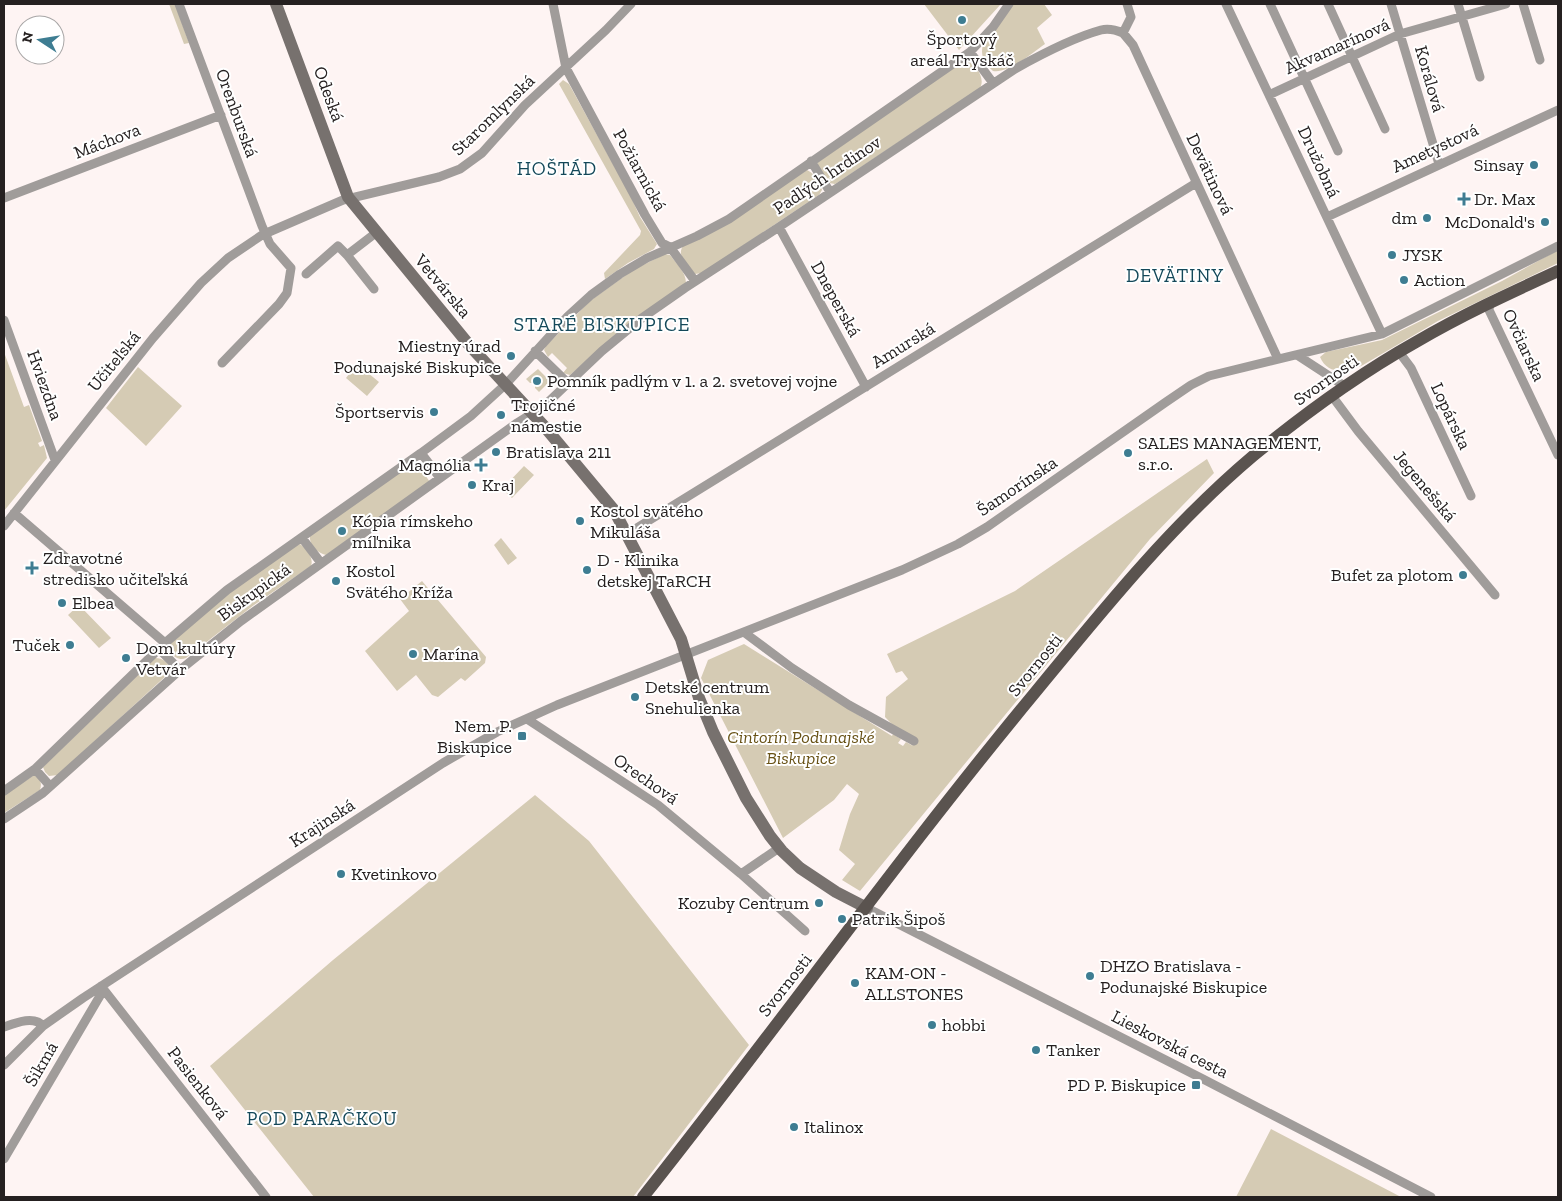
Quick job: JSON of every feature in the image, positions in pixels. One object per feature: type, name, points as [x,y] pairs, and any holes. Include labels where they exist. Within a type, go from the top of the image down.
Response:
[{"type":"main road","name":"Svornosti","points":[[643,1197],[867,908],[941,808],[1156,548],[1199,505],[1253,456],[1332,396],[1398,352],[1442,327],[1490,302],[1558,271]]},
{"type":"street","name":"Orenburská","points":[[179,4],[265,233]]},
{"type":"street","name":"Odeská","points":[[276,4],[348,198]]},
{"type":"street","name":"Požiarnická","points":[[553,4],[566,68],[645,215],[662,243],[670,247],[695,281]]},
{"type":"street","name":"Staromlynská","points":[[348,198],[439,177],[460,170],[482,153],[525,105],[631,4]]},
{"type":"street","name":"Padlých hrdinov","points":[[536,351],[576,308],[603,286],[638,263],[697,236],[729,218],[970,52],[993,27],[1009,4]]},
{"type":"street","points":[[1123,33],[1131,17],[1127,4]]},
{"type":"street","name":"Družobná","points":[[1226,4],[1382,334]]},
{"type":"street","points":[[1270,4],[1338,151]]},
{"type":"street","points":[[1328,4],[1385,129]]},
{"type":"street","name":"Korálová","points":[[1391,4],[1439,164]]},
{"type":"street","points":[[1458,4],[1480,77]]},
{"type":"street","name":"Akvamarínová","points":[[1269,95],[1400,34],[1506,4]]},
{"type":"street","points":[[1523,4],[1540,60]]},
{"type":"street","name":"Padlých hrdinov","points":[[568,383],[642,318],[695,281],[1034,58],[1102,30],[1116,30],[1123,33]]},
{"type":"street","name":"Devätinová","points":[[1123,33],[1133,45],[1278,359]]},
{"type":"street","points":[[970,52],[993,84]]},
{"type":"street","name":"Ametystová","points":[[1326,217],[1558,110]]},
{"type":"street","name":"Máchova","points":[[4,198],[221,114]]},
{"type":"street","points":[[810,161],[830,192]]},
{"type":"street","name":"Amurská","points":[[627,534],[1196,183]]},
{"type":"street","name":"Vetvárska","points":[[348,198],[470,346],[506,384],[608,501],[672,621],[686,655],[699,698],[717,740],[754,811],[779,848],[800,868],[832,890],[867,908]]},
{"type":"street","name":"Učiteľská","points":[[4,526],[153,338],[201,283],[239,249],[265,233],[348,198]]},
{"type":"street","name":"Dneperská","points":[[779,227],[866,387]]},
{"type":"street","points":[[347,255],[377,232]]},
{"type":"street","points":[[222,363],[287,293],[290,268],[270,244],[265,233]]},
{"type":"street","points":[[306,274],[338,246],[374,289]]},
{"type":"street","name":"Šamorínska","points":[[686,655],[902,570],[958,544],[987,527],[1191,385],[1212,375],[1382,334],[1558,246]]},
{"type":"street","name":"Ovčiarska","points":[[1490,302],[1489,310],[1558,455]]},
{"type":"street","name":"Hviezdna","points":[[4,320],[55,460]]},
{"type":"street","points":[[536,351],[568,383],[544,406],[516,423],[440,478],[421,453],[471,416],[506,384],[536,351]]},
{"type":"street","name":"Lopárska","points":[[1398,352],[1411,368],[1471,496]]},
{"type":"street","points":[[1297,355],[1346,387]]},
{"type":"street","name":"Jegenešská","points":[[1332,396],[1377,454],[1496,595]]},
{"type":"street","name":"Biskupická","points":[[4,791],[35,769],[162,646],[227,590],[421,453]]},
{"type":"street","name":"Biskupická","points":[[4,819],[50,786],[180,670],[241,621],[440,478]]},
{"type":"street","points":[[14,513],[162,646],[180,670]]},
{"type":"street","points":[[302,538],[321,563]]},
{"type":"street","points":[[745,633],[792,668],[849,705],[914,741]]},
{"type":"street","name":"Krajinská","points":[[4,1065],[43,1026],[443,763],[497,732],[686,655]]},
{"type":"street","name":"Orechová","points":[[527,719],[654,802],[741,874],[805,931]]},
{"type":"street","points":[[35,769],[50,786]]},
{"type":"street","points":[[741,874],[779,848]]},
{"type":"street","name":"Lieskovská cesta","points":[[867,908],[1431,1197]]},
{"type":"street","name":"Šikmá","points":[[4,1159],[102,988]]},
{"type":"street","name":"Pasienková","points":[[102,988],[266,1197]]},
{"type":"street","points":[[4,1027],[18,1022],[33,1020],[43,1026]]},
{"type":"green space","points":[[169,4],[175,4],[189,43],[184,44]]},
{"type":"green space","name":"Športový areál Tryskáč","points":[[924,4],[1001,4],[959,50]]},
{"type":"green space","points":[[1013,4],[1044,4],[1052,15],[1037,28],[1045,44],[1013,66],[993,71],[982,55],[984,42]]},
{"type":"green space","points":[[964,60],[972,64],[978,71],[982,80],[980,88],[840,181],[835,184],[829,183],[817,166],[818,162]]},
{"type":"green space","points":[[563,80],[569,84],[630,195],[640,217],[657,244],[654,249],[628,263],[605,279],[604,273],[640,235],[641,231],[559,84]]},
{"type":"green space","points":[[807,170],[810,171],[820,184],[822,190],[819,195],[702,273],[695,274],[686,264],[681,253],[683,246]]},
{"type":"green space","points":[[1558,250],[1558,263],[1438,321],[1363,365],[1345,371],[1333,370],[1320,357],[1326,352],[1382,340],[1502,281]]},
{"type":"green space","points":[[665,254],[670,255],[680,268],[686,283],[633,320],[570,375],[563,373],[567,368],[552,353],[548,357],[544,350],[546,346],[590,301],[633,270]]},
{"type":"green space","points":[[4,352],[24,407],[29,405],[42,441],[38,443],[40,447],[44,445],[47,458],[4,511]]},
{"type":"green space","points":[[357,364],[379,382],[367,396],[346,378]]},
{"type":"green space","points":[[138,367],[182,406],[146,446],[106,408]]},
{"type":"green space","points":[[538,369],[550,381],[539,392],[535,388],[535,384],[538,387],[541,383],[535,377],[532,380],[534,383],[530,383],[526,379]]},
{"type":"green space","name":"Cintorín Podunajské Biskupice","points":[[1207,459],[1214,473],[1150,539],[860,891],[842,880],[855,864],[839,850],[850,814],[859,794],[847,784],[834,800],[783,838],[701,678],[708,660],[744,644],[892,736],[893,734],[901,739],[898,743],[903,746],[906,742],[913,746],[885,717],[886,697],[908,679],[902,671],[896,673],[887,654],[1015,591]]},
{"type":"green space","points":[[415,461],[430,482],[326,555],[314,548],[310,536]]},
{"type":"green space","points":[[524,466],[534,475],[512,498],[502,489]]},
{"type":"green space","points":[[501,538],[517,558],[508,565],[494,545]]},
{"type":"green space","points":[[300,544],[305,548],[312,560],[311,566],[254,605],[186,658],[180,659],[170,653],[169,647],[171,642],[232,590]]},
{"type":"green space","points":[[422,581],[486,657],[485,663],[465,681],[461,678],[438,697],[432,695],[416,675],[397,691],[365,651],[409,611],[400,599]]},
{"type":"green space","points":[[79,605],[111,638],[99,648],[68,615]]},
{"type":"green space","points":[[155,658],[165,661],[170,670],[168,674],[58,775],[49,776],[43,767]]},
{"type":"green space","points":[[34,775],[40,781],[40,790],[4,813],[4,795]]},
{"type":"green space","points":[[535,795],[589,841],[749,1045],[633,1197],[314,1197],[210,1066],[333,960]]},
{"type":"green space","points":[[1271,1129],[1401,1197],[1236,1197]]},
{"type":"place","name":"Športový areál Tryskáč","points":[[962,20]]},
{"type":"place","name":"Sinsay","points":[[1534,165]]},
{"type":"place","name":"Dr. Max","points":[[1464,199]]},
{"type":"place","name":"dm","points":[[1427,218]]},
{"type":"place","name":"McDonald's","points":[[1545,222]]},
{"type":"place","name":"JYSK","points":[[1392,255]]},
{"type":"place","name":"Action","points":[[1404,280]]},
{"type":"place","name":"Miestny úrad Podunajské Biskupice","points":[[511,356]]},
{"type":"place","name":"Pomník padlým v 1. a 2. svetovej vojne","points":[[537,381]]},
{"type":"place","name":"Športservis","points":[[434,412]]},
{"type":"place","name":"Trojičné námestie","points":[[501,415]]},
{"type":"place","name":"Bratislava 211","points":[[496,452]]},
{"type":"place","name":"SALES MANAGEMENT, s.r.o.","points":[[1128,453]]},
{"type":"place","name":"Magnólia","points":[[481,465]]},
{"type":"place","name":"Kraj","points":[[472,485]]},
{"type":"place","name":"Kostol svätého Mikuláša","points":[[580,521]]},
{"type":"place","name":"Kópia rímskeho míľnika","points":[[342,531]]},
{"type":"place","name":"Zdravotné stredisko učiteľská","points":[[32,568]]},
{"type":"place","name":"D - Klinika detskej TaRCH","points":[[587,570]]},
{"type":"place","name":"Bufet za plotom","points":[[1463,575]]},
{"type":"place","name":"Kostol Svätého Kríža","points":[[336,581]]},
{"type":"place","name":"Elbea","points":[[62,603]]},
{"type":"place","name":"Tuček","points":[[70,645]]},
{"type":"place","name":"Marína","points":[[413,654]]},
{"type":"place","name":"Dom kultúry Vetvár","points":[[126,658]]},
{"type":"place","name":"Detské centrum Snehulienka","points":[[635,697]]},
{"type":"place","name":"Nem. P. Biskupice","points":[[522,736]]},
{"type":"place","name":"Kvetinkovo","points":[[341,874]]},
{"type":"place","name":"Kozuby Centrum","points":[[819,903]]},
{"type":"place","name":"Patrik Šipoš","points":[[842,919]]},
{"type":"place","name":"DHZO Bratislava - Podunajské Biskupice","points":[[1090,976]]},
{"type":"place","name":"KAM-ON - ALLSTONES","points":[[855,983]]},
{"type":"place","name":"hobbi","points":[[932,1025]]},
{"type":"place","name":"Tanker","points":[[1036,1050]]},
{"type":"place","name":"PD P. Biskupice","points":[[1196,1085]]},
{"type":"place","name":"Italinox","points":[[794,1127]]},
{"type":"district","name":"HOŠTÁD","points":[[557,168]]},
{"type":"district","name":"DEVÄTINY","points":[[1175,275]]},
{"type":"district","name":"STARÉ BISKUPICE","points":[[602,324]]},
{"type":"district","name":"POD PARAČKOU","points":[[322,1118]]}]
